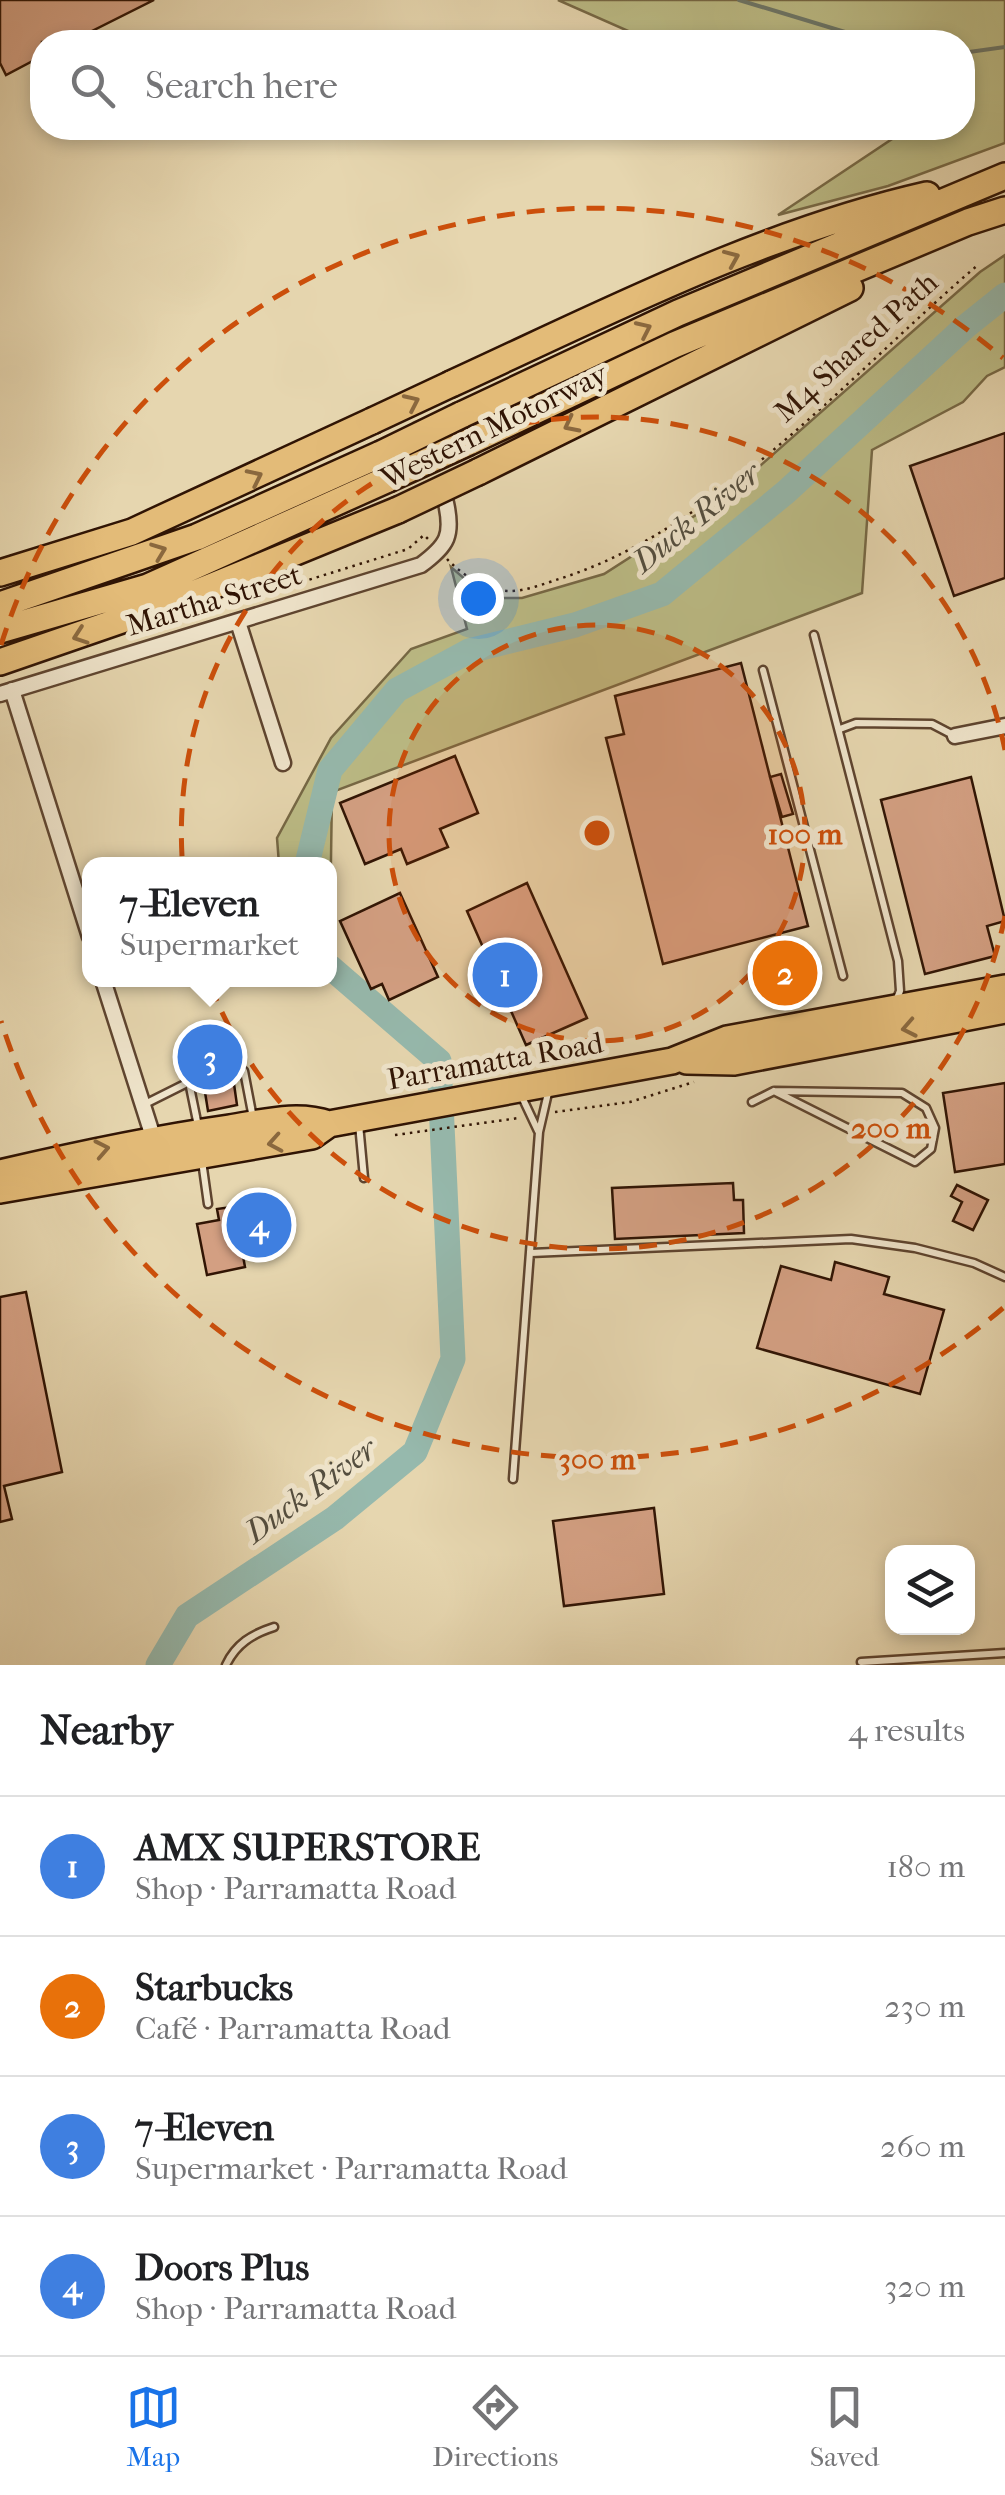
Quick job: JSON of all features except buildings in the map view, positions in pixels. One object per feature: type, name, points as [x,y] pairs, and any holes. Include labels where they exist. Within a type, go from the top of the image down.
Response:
[{"type":"highway","points":[[0,573],[132,532],[632,301],[783,238],[889,204],[998,178]]},
{"type":"highway","name":"Western Motorway","points":[[0,605],[197,537],[678,313],[998,178]]},
{"type":"highway","name":"Western Motorway","points":[[0,662],[172,604],[398,510],[1005,210]]},
{"type":"highway","name":"Western Motorway","points":[[0,630],[148,587],[674,346],[967,231],[1005,223]]},
{"type":"highway","points":[[0,641],[148,587]]},
{"type":"highway","name":"Parramatta Road","points":[[0,1174],[94,1150],[154,1140],[200,1144],[312,1136],[329,1124],[672,1061],[726,1040],[1005,988]]},
{"type":"highway","name":"Parramatta Road","points":[[672,1061],[734,1062],[1005,1010]]},
{"type":"highway","name":"Parramatta Road","points":[[0,1190],[200,1144],[254,1124],[308,1117],[329,1124]]},
{"type":"street","points":[[439,550],[450,530],[446,503]]},
{"type":"street","name":"Martha Street","points":[[6,692],[421,565],[439,550]]},
{"type":"street","points":[[238,622],[282,763]]},
{"type":"street","points":[[6,692],[82,914]]},
{"type":"street","points":[[955,736],[1005,726]]},
{"type":"street","points":[[106,987],[154,1140]]},
{"type":"lane","points":[[814,634],[898,961],[900,991],[892,1008]]},
{"type":"lane","points":[[763,670],[843,976]]},
{"type":"lane","points":[[840,728],[856,723],[932,724],[955,736]]},
{"type":"lane","points":[[143,1105],[189,1082],[244,1071],[254,1124]]},
{"type":"lane","points":[[189,1082],[208,1204]]},
{"type":"lane","points":[[513,1479],[538,1132],[550,1085]]},
{"type":"lane","points":[[520,1090],[538,1132]]},
{"type":"lane","points":[[752,1102],[774,1091],[902,1093],[926,1108],[935,1128],[931,1149],[915,1162],[774,1091]]},
{"type":"lane","points":[[359,1118],[364,1178]]},
{"type":"lane","points":[[530,1253],[851,1238],[960,1259],[1005,1277]]},
{"type":"lane","points":[[226,1665],[232,1651],[254,1633],[274,1627]]},
{"type":"lane","points":[[861,1662],[1005,1653]]},
{"type":"path","name":"M4 Shared Path","points":[[439,550],[459,571],[488,586],[509,591],[593,568],[630,550],[682,518],[778,446],[979,264]]},
{"type":"path","points":[[186,618],[408,549],[424,536],[439,550]]},
{"type":"path","points":[[394,1135],[494,1122]]},
{"type":"green space","points":[[558,0],[1005,0],[1005,143],[888,186],[778,215],[890,140],[975,140],[975,30],[626,30]]},
{"type":"green space","points":[[1005,255],[1005,367],[987,376],[963,402],[872,450],[862,593],[332,792],[331,857],[278,857],[277,838],[331,738],[411,649],[467,629],[451,567],[474,587],[498,598],[522,598],[604,574],[727,495],[980,272]]},
{"type":"waterway","points":[[739,0],[838,30]]},
{"type":"waterway","points":[[975,51],[1005,47]]},
{"type":"waterway","name":"Duck River","points":[[309,857],[330,770],[397,690],[469,651],[575,625],[662,594],[786,492],[1005,295]]},
{"type":"waterway","name":"Duck River","points":[[158,1665],[187,1616],[335,1518],[415,1452],[453,1359],[439,1061],[337,973]]},
{"type":"tunnel","points":[[413,399],[442,493]]},
{"type":"place","name":"Starbucks","points":[[785,973]]},
{"type":"place","name":"AMX SUPERSTORE","points":[[505,975]]},
{"type":"place","name":"7-Eleven","points":[[210,1057]]},
{"type":"place","name":"Doors Plus","points":[[259,1225]]}]
